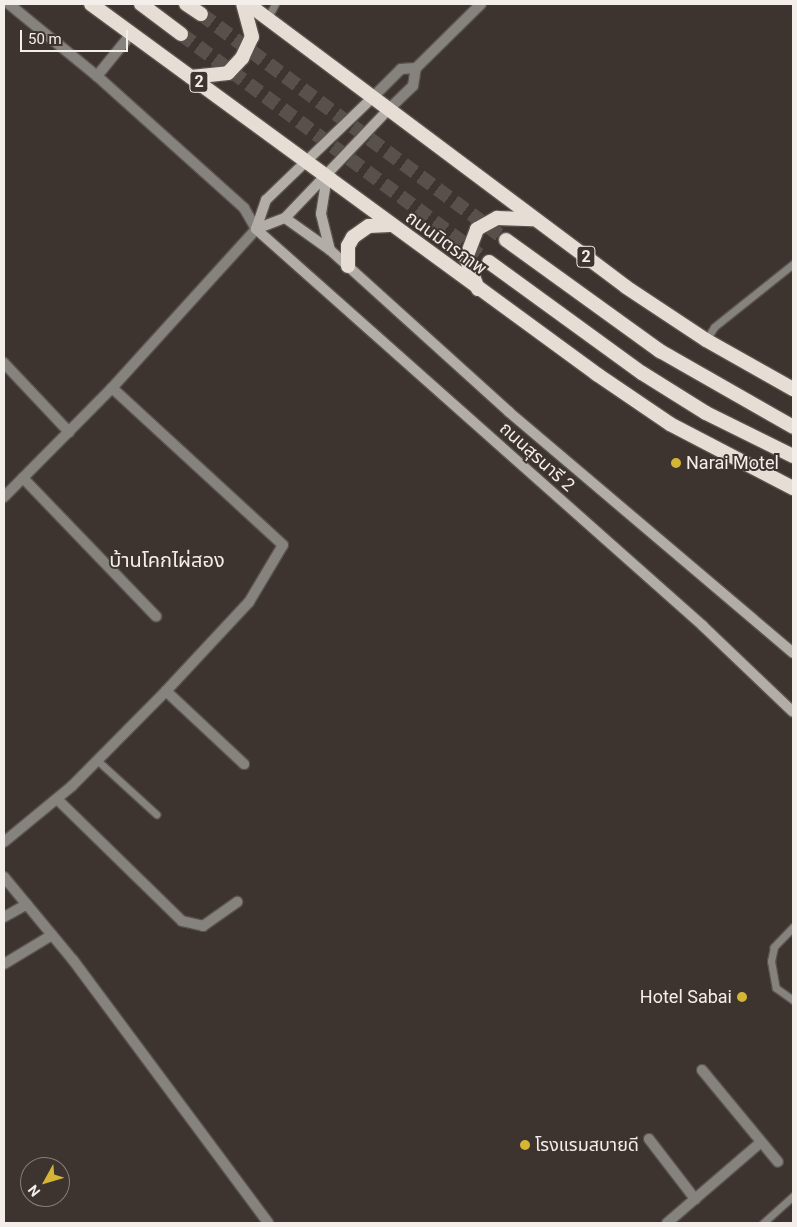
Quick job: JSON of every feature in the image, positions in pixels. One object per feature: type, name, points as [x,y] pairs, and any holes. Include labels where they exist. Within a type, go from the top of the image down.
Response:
[{"type":"highway","name":"ถนนมิตรภาพ","points":[[91,4],[327,176],[479,290],[670,424],[793,488]]},
{"type":"highway","points":[[141,4],[181,34]]},
{"type":"highway","points":[[186,4],[201,14]]},
{"type":"highway","points":[[191,77],[228,73],[242,58],[252,28],[243,4]]},
{"type":"highway","points":[[248,4],[388,110]]},
{"type":"highway","name":"2","points":[[388,110],[533,219],[706,340],[793,389]]},
{"type":"highway","points":[[479,290],[466,258],[477,229],[498,218],[533,219]]},
{"type":"highway","points":[[348,266],[348,246],[353,236],[369,226],[390,225]]},
{"type":"highway","name":"2","points":[[506,240],[660,351],[793,427]]},
{"type":"highway","name":"ถนนมิตรภาพ","points":[[489,262],[642,373],[706,412],[793,456]]},
{"type":"main road","points":[[256,230],[266,200],[372,98]]},
{"type":"main road","points":[[256,230],[284,218],[327,176],[388,110]]},
{"type":"main road","points":[[327,176],[321,214],[330,250]]},
{"type":"main road","name":"ถนนสุรนารี 2","points":[[284,218],[330,250],[509,412],[793,653]]},
{"type":"main road","name":"ถนนสุรนารี 2","points":[[256,230],[703,626],[793,712]]},
{"type":"street","points":[[4,497],[112,388],[256,230],[244,208],[97,76],[9,4]]},
{"type":"street","points":[[388,110],[413,86],[416,68],[481,4]]},
{"type":"street","points":[[97,76],[132,33]]},
{"type":"street","points":[[372,98],[401,69],[416,68]]},
{"type":"street","points":[[4,363],[68,432]]},
{"type":"street","points":[[4,842],[57,799],[98,761],[166,691],[249,602],[283,545],[112,388]]},
{"type":"street","points":[[23,478],[156,616]]},
{"type":"street","points":[[166,691],[244,764]]},
{"type":"street","points":[[57,799],[182,921],[204,926],[237,902]]},
{"type":"street","points":[[4,877],[52,935],[215,1147],[268,1223]]},
{"type":"street","points":[[4,916],[27,904]]},
{"type":"street","points":[[4,964],[52,935]]},
{"type":"street","points":[[702,1070],[760,1143],[778,1162]]},
{"type":"street","points":[[649,1139],[695,1199]]},
{"type":"street","points":[[667,1223],[760,1143]]},
{"type":"lane","points":[[267,18],[275,4]]},
{"type":"lane","points":[[706,340],[714,327],[793,264]]},
{"type":"lane","points":[[98,761],[156,814]]},
{"type":"lane","points":[[793,927],[774,947],[771,961],[776,988],[793,1000]]},
{"type":"lane","points":[[763,1223],[793,1196]]},
{"type":"tunnel","points":[[201,14],[506,240]]},
{"type":"tunnel","points":[[181,34],[489,262]]},
{"type":"place","name":"Narai Motel","points":[[676,463]]},
{"type":"place","name":"Hotel Sabai","points":[[742,997]]},
{"type":"place","name":"โรงแรมสบายดี","points":[[525,1145]]},
{"type":"district","name":"บ้านโคกไผ่สอง","points":[[167,560]]}]
